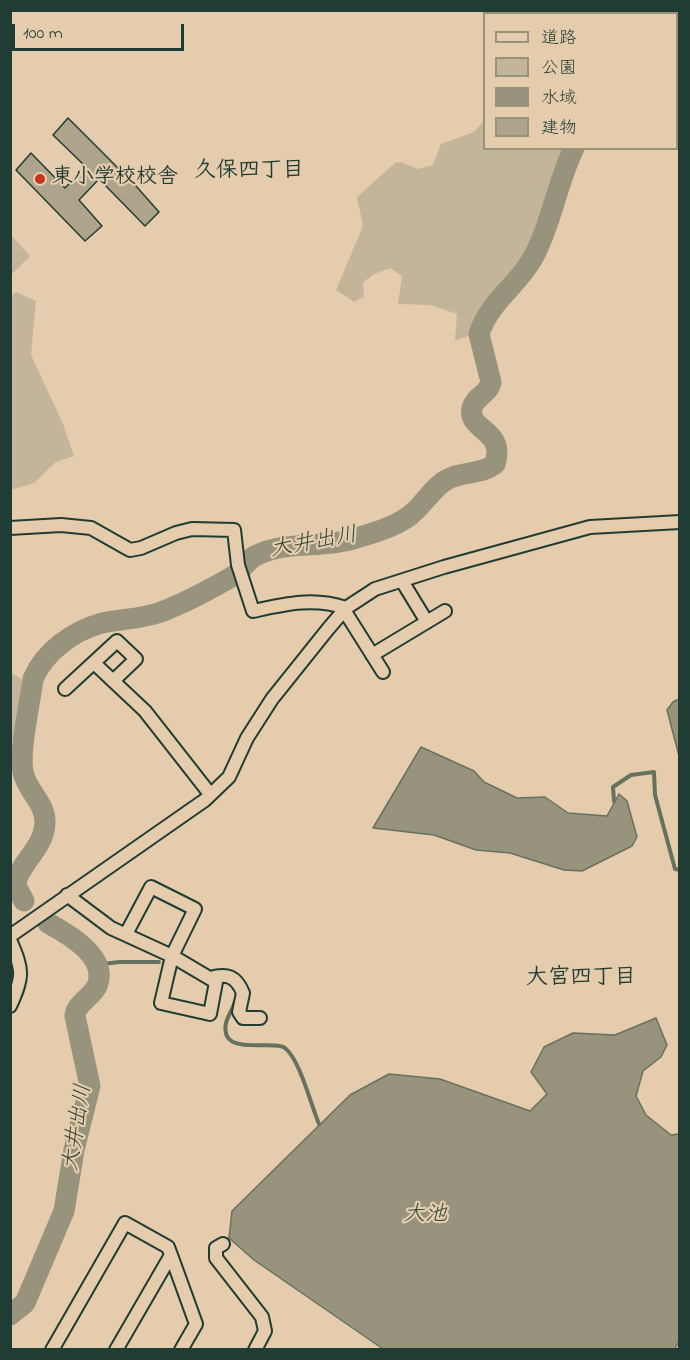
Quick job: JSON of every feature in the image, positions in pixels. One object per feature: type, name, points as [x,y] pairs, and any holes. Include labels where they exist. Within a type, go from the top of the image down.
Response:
[{"type":"street","points":[[10,1006],[22,980],[20,963],[10,938],[210,794],[229,777],[247,738],[272,699],[345,609],[375,589],[402,580],[591,527],[680,522]]},
{"type":"street","points":[[10,528],[61,525],[91,528],[130,550],[192,529],[234,530],[238,565],[253,611],[314,601],[345,609],[383,672]]},
{"type":"street","points":[[402,580],[427,622]]},
{"type":"street","points":[[372,655],[445,611]]},
{"type":"street","points":[[65,689],[117,641],[136,659],[113,681]]},
{"type":"street","points":[[94,663],[145,711],[210,794]]},
{"type":"street","points":[[67,895],[111,928],[172,956],[216,982],[210,1014],[161,1003],[172,956],[195,909],[151,887],[126,934]]},
{"type":"street","points":[[210,978],[225,974],[232,977],[243,993],[239,1012],[243,1018],[260,1018]]},
{"type":"street","points":[[52,1350],[125,1223],[168,1247],[196,1324],[181,1350]]},
{"type":"street","points":[[223,1244],[216,1248],[216,1258],[262,1317],[265,1331],[255,1350]]},
{"type":"street","points":[[116,1350],[171,1255]]},
{"type":"green space","points":[[483,122],[483,150],[569,150],[530,255],[491,296],[468,336],[455,341],[457,314],[430,305],[398,304],[402,276],[390,268],[374,274],[363,283],[364,297],[354,302],[336,290],[363,226],[357,197],[395,163],[401,162],[418,169],[433,165],[441,144],[474,132]]},
{"type":"green space","points":[[11,235],[30,256],[11,275]]},
{"type":"green space","points":[[16,292],[36,301],[31,355],[63,424],[74,456],[56,462],[34,483],[11,490],[10,297]]},
{"type":"green space","points":[[11,673],[23,680],[23,705],[11,782]]},
{"type":"water","points":[[679,699],[679,756],[667,710],[673,702]]},
{"type":"water","points":[[421,747],[474,771],[484,782],[517,798],[545,797],[568,813],[607,816],[619,794],[627,801],[637,837],[632,846],[582,871],[564,870],[510,853],[476,850],[434,835],[373,828]]},
{"type":"water","name":"大池","points":[[656,1018],[667,1045],[661,1057],[643,1071],[636,1096],[646,1115],[671,1135],[679,1134],[680,1339],[675,1349],[383,1349],[254,1260],[229,1238],[232,1211],[350,1095],[389,1074],[440,1079],[530,1111],[547,1094],[531,1072],[544,1047],[573,1033],[615,1035]]},
{"type":"building","name":"東小学校校舎","points":[[68,118],[159,212],[145,226],[99,179],[79,200],[102,226],[85,241],[16,170],[31,153],[65,188],[85,166],[53,135]]},
{"type":"waterway","name":"大井出川","points":[[24,901],[15,884],[22,868],[41,840],[45,823],[42,809],[25,779],[22,762],[33,679],[44,660],[61,644],[81,631],[102,623],[146,616],[171,608],[235,575],[252,558],[267,551],[291,546],[341,542],[394,525],[415,511],[443,482],[484,470],[495,464],[497,452],[495,444],[472,416],[474,404],[488,389],[491,382],[479,334],[497,302],[521,276],[534,256],[573,150]]},
{"type":"waterway","points":[[614,801],[613,787],[631,775],[654,772],[655,795],[675,869],[680,870]]},
{"type":"waterway","name":"大井出川","points":[[10,1315],[25,1303],[64,1211],[74,1150],[90,1086],[75,1016],[78,1008],[97,986],[99,975],[97,965],[92,956],[75,940],[48,923]]},
{"type":"waterway","points":[[95,965],[119,962],[159,962]]},
{"type":"waterway","points":[[235,1001],[226,1023],[226,1034],[238,1044],[285,1048],[296,1062],[319,1124]]},
{"type":"place","name":"東小学校校舎","points":[[40,179]]},
{"type":"district","name":"久保四丁目","points":[[249,172]]},
{"type":"district","name":"大宮四丁目","points":[[581,979]]}]
